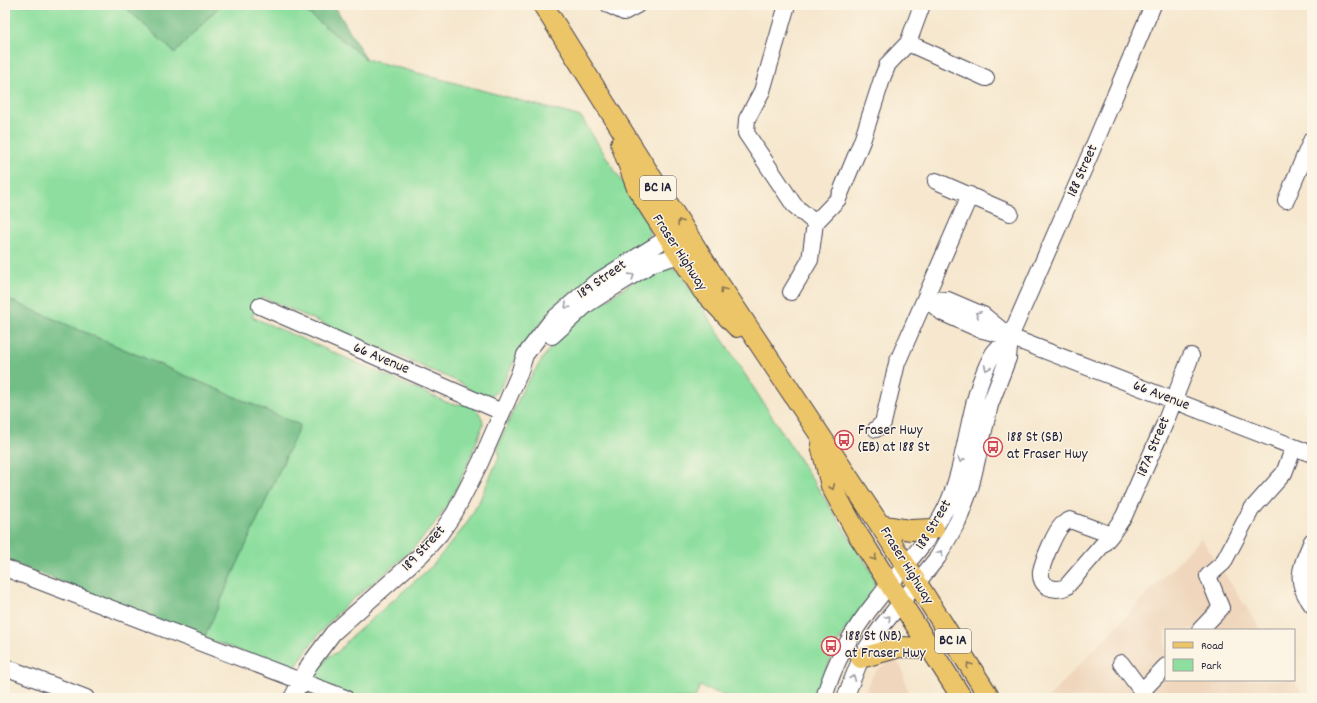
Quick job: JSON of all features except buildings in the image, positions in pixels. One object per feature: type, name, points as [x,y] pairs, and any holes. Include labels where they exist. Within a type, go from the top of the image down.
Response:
[{"type":"main road","name":"Fraser Highway","points":[[543,5],[708,266],[819,436],[880,525],[905,567],[990,698]]},
{"type":"main road","name":"Fraser Highway","points":[[608,108],[637,188],[703,291],[768,357]]},
{"type":"main road","points":[[669,237],[674,237],[708,266]]},
{"type":"main road","name":"Fraser Highway","points":[[819,436],[831,486],[857,533],[962,698]]},
{"type":"main road","points":[[880,525],[910,530],[934,529]]},
{"type":"main road","points":[[861,658],[900,647],[930,648]]},
{"type":"street","points":[[609,5],[624,12],[637,5]]},
{"type":"street","points":[[787,5],[762,91],[747,119],[746,133],[794,205],[815,223]]},
{"type":"street","points":[[792,292],[810,260],[815,223],[838,199],[862,141],[888,64],[908,43],[922,5]]},
{"type":"street","name":"188 Street","points":[[845,698],[861,658],[882,626],[917,584],[946,543],[964,506],[990,405],[1008,358],[1010,337],[1089,157],[1153,5]]},
{"type":"street","points":[[908,43],[986,78]]},
{"type":"street","points":[[1286,200],[1312,139]]},
{"type":"street","points":[[936,181],[1010,213]]},
{"type":"street","points":[[876,429],[883,422],[897,364],[970,195]]},
{"type":"street","name":"189 Street","points":[[292,698],[300,681],[316,655],[334,633],[422,554],[440,534],[466,494],[526,355],[531,346],[551,321],[578,296],[595,283],[669,237]]},
{"type":"street","name":"189 Street","points":[[519,374],[559,328],[586,305],[653,263],[680,255]]},
{"type":"street","name":"66 Avenue","points":[[926,299],[948,300],[983,315],[1010,337],[1312,454]]},
{"type":"street","name":"66 Avenue","points":[[260,306],[502,412]]},
{"type":"street","name":"188 Street","points":[[824,698],[827,686],[846,646],[870,609],[924,545],[945,509],[956,482],[980,387],[993,353],[1010,337]]},
{"type":"street","name":"187A Street","points":[[1111,535],[1070,520],[1063,524],[1057,530],[1041,572],[1042,581],[1050,589],[1059,590],[1066,587],[1111,535],[1124,516],[1191,356]]},
{"type":"street","points":[[1201,629],[1221,608],[1208,576],[1223,563],[1251,510],[1284,473],[1294,447]]},
{"type":"street","points":[[1312,541],[1302,565],[1299,578],[1305,595],[1312,605]]},
{"type":"street","points":[[5,568],[345,698]]},
{"type":"street","points":[[1121,662],[1144,695],[1165,667]]},
{"type":"street","points":[[5,667],[86,698]]},
{"type":"shaded area","points":[[1201,538],[1260,629],[1165,629],[1165,681],[1295,681],[1305,698],[1048,698]]},
{"type":"shaded area","points":[[895,658],[902,669],[908,693],[912,698],[862,698],[871,678],[878,669]]},
{"type":"green space","points":[[5,5],[123,5],[175,53],[220,5],[298,5],[366,59],[581,117],[648,223],[649,234],[644,243],[594,276],[564,300],[536,329],[520,350],[499,390],[489,396],[475,393],[463,384],[262,297],[252,317],[451,404],[463,404],[473,407],[482,418],[483,425],[455,492],[431,528],[412,550],[356,596],[338,613],[311,644],[294,670],[204,638],[300,425],[5,298]]},
{"type":"green space","points":[[123,5],[220,5],[175,53]]},
{"type":"green space","points":[[298,5],[334,5],[366,59]]},
{"type":"green space","points":[[668,265],[680,273],[871,571],[874,578],[875,587],[873,593],[844,632],[834,649],[817,698],[730,698],[700,686],[695,698],[359,698],[324,684],[315,676],[329,656],[338,652],[349,639],[431,567],[465,526],[479,502],[499,457],[498,445],[523,389],[547,352],[580,318],[652,269]]},
{"type":"green space","points":[[5,298],[300,425],[204,638],[5,560]]},
{"type":"place","name":"Fraser Hwy (EB) at 188 St","points":[[844,440]]},
{"type":"place","name":"188 St (SB) at Fraser Hwy","points":[[993,447]]},
{"type":"place","name":"188 St (NB) at Fraser Hwy","points":[[831,646]]}]
